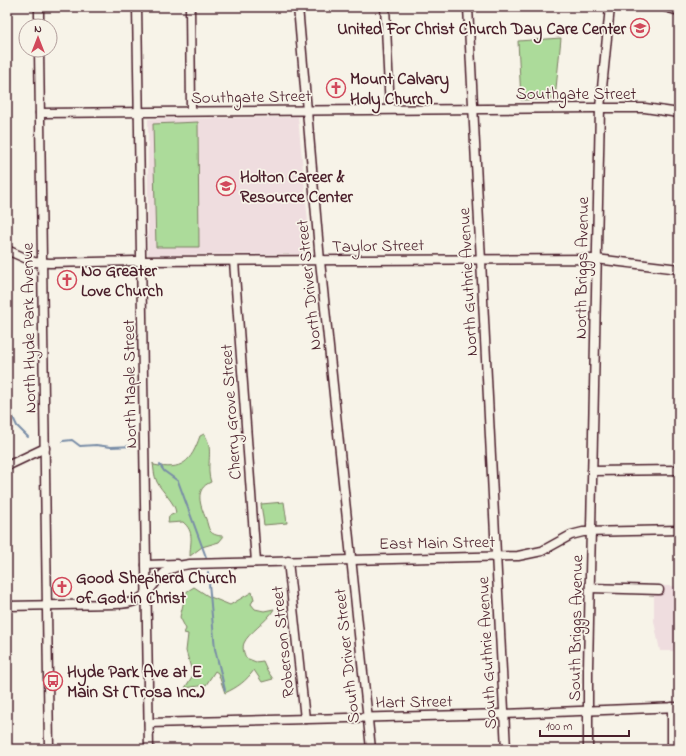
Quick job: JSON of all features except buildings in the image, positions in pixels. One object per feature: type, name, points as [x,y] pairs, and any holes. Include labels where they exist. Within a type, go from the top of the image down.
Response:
[{"type":"street","points":[[39,7],[39,18]]},
{"type":"street","name":"North Maple Street","points":[[138,7],[149,749]]},
{"type":"street","points":[[190,7],[191,112]]},
{"type":"street","name":"North Driver Street","points":[[298,7],[320,261],[351,559]]},
{"type":"street","points":[[385,7],[390,109]]},
{"type":"street","name":"North Guthrie Avenue","points":[[468,7],[496,556]]},
{"type":"street","name":"North Briggs Avenue","points":[[591,531],[600,108],[610,7]]},
{"type":"street","points":[[665,7],[678,10]]},
{"type":"street","name":"North Hyde Park Avenue","points":[[39,58],[50,749]]},
{"type":"street","name":"Southgate Street","points":[[40,114],[473,108],[645,108],[679,113]]},
{"type":"street","name":"Taylor Street","points":[[7,250],[34,262],[42,263],[142,261],[596,259],[679,269]]},
{"type":"street","name":"Cherry Grove Street","points":[[234,261],[256,562]]},
{"type":"street","points":[[7,466],[45,448]]},
{"type":"street","points":[[592,471],[679,470]]},
{"type":"street","name":"East Main Street","points":[[146,565],[534,554],[571,536],[591,531],[679,530]]},
{"type":"street","name":"South Briggs Avenue","points":[[588,749],[591,531]]},
{"type":"street","name":"South Guthrie Avenue","points":[[496,556],[506,749]]},
{"type":"street","name":"South Driver Street","points":[[351,559],[371,749]]},
{"type":"street","name":"Roberson Street","points":[[288,561],[305,719]]},
{"type":"street","name":"East Main Street","points":[[7,606],[122,604],[138,599],[164,572],[176,566],[190,564]]},
{"type":"street","points":[[590,588],[659,590]]},
{"type":"street","points":[[672,749],[675,707]]},
{"type":"street","name":"Hart Street","points":[[149,722],[504,714],[675,707]]},
{"type":"shaded area","name":"Holton Career & Resource Center","points":[[298,117],[311,254],[148,255],[148,119]]},
{"type":"shaded area","points":[[654,586],[679,586],[679,651],[660,651],[654,621]]},
{"type":"green space","points":[[561,38],[555,99],[521,100],[518,41]]},
{"type":"green space","points":[[7,77],[10,120],[7,132]]},
{"type":"green space","points":[[198,122],[199,247],[156,247],[153,124]]},
{"type":"green space","points":[[204,434],[209,445],[209,476],[211,482],[202,489],[200,493],[200,503],[210,531],[216,535],[224,536],[219,542],[202,547],[190,556],[191,538],[189,530],[183,522],[168,523],[169,516],[176,513],[175,509],[157,482],[153,463],[154,465],[172,467],[184,462],[193,452],[200,436]]},
{"type":"green space","points":[[284,502],[287,523],[264,525],[261,504]]},
{"type":"green space","points":[[194,587],[208,596],[230,605],[252,592],[254,599],[251,604],[255,609],[264,611],[274,609],[271,614],[246,639],[243,647],[246,658],[256,662],[263,661],[273,679],[262,682],[254,670],[241,683],[225,693],[218,673],[215,671],[206,685],[185,688],[193,675],[186,651],[188,634],[184,633],[186,629],[180,617],[186,592]]},
{"type":"waterway","points":[[7,405],[17,426],[28,437]]},
{"type":"waterway","points":[[63,441],[72,440],[80,446],[135,446]]},
{"type":"waterway","points":[[160,465],[164,471],[178,481],[206,557]]},
{"type":"waterway","points":[[208,572],[215,649],[225,690]]},
{"type":"place","name":"United For Christ Church Day Care Center","points":[[640,28]]},
{"type":"place","name":"Mount Calvary Holy Church","points":[[336,88]]},
{"type":"place","name":"Holton Career & Resource Center","points":[[226,186]]},
{"type":"place","name":"No Greater Love Church","points":[[67,280]]},
{"type":"place","name":"Good Shepherd Church of God in Christ","points":[[62,587]]},
{"type":"place","name":"Hyde Park Ave at E Main St (Trosa Inc.)","points":[[53,681]]}]
